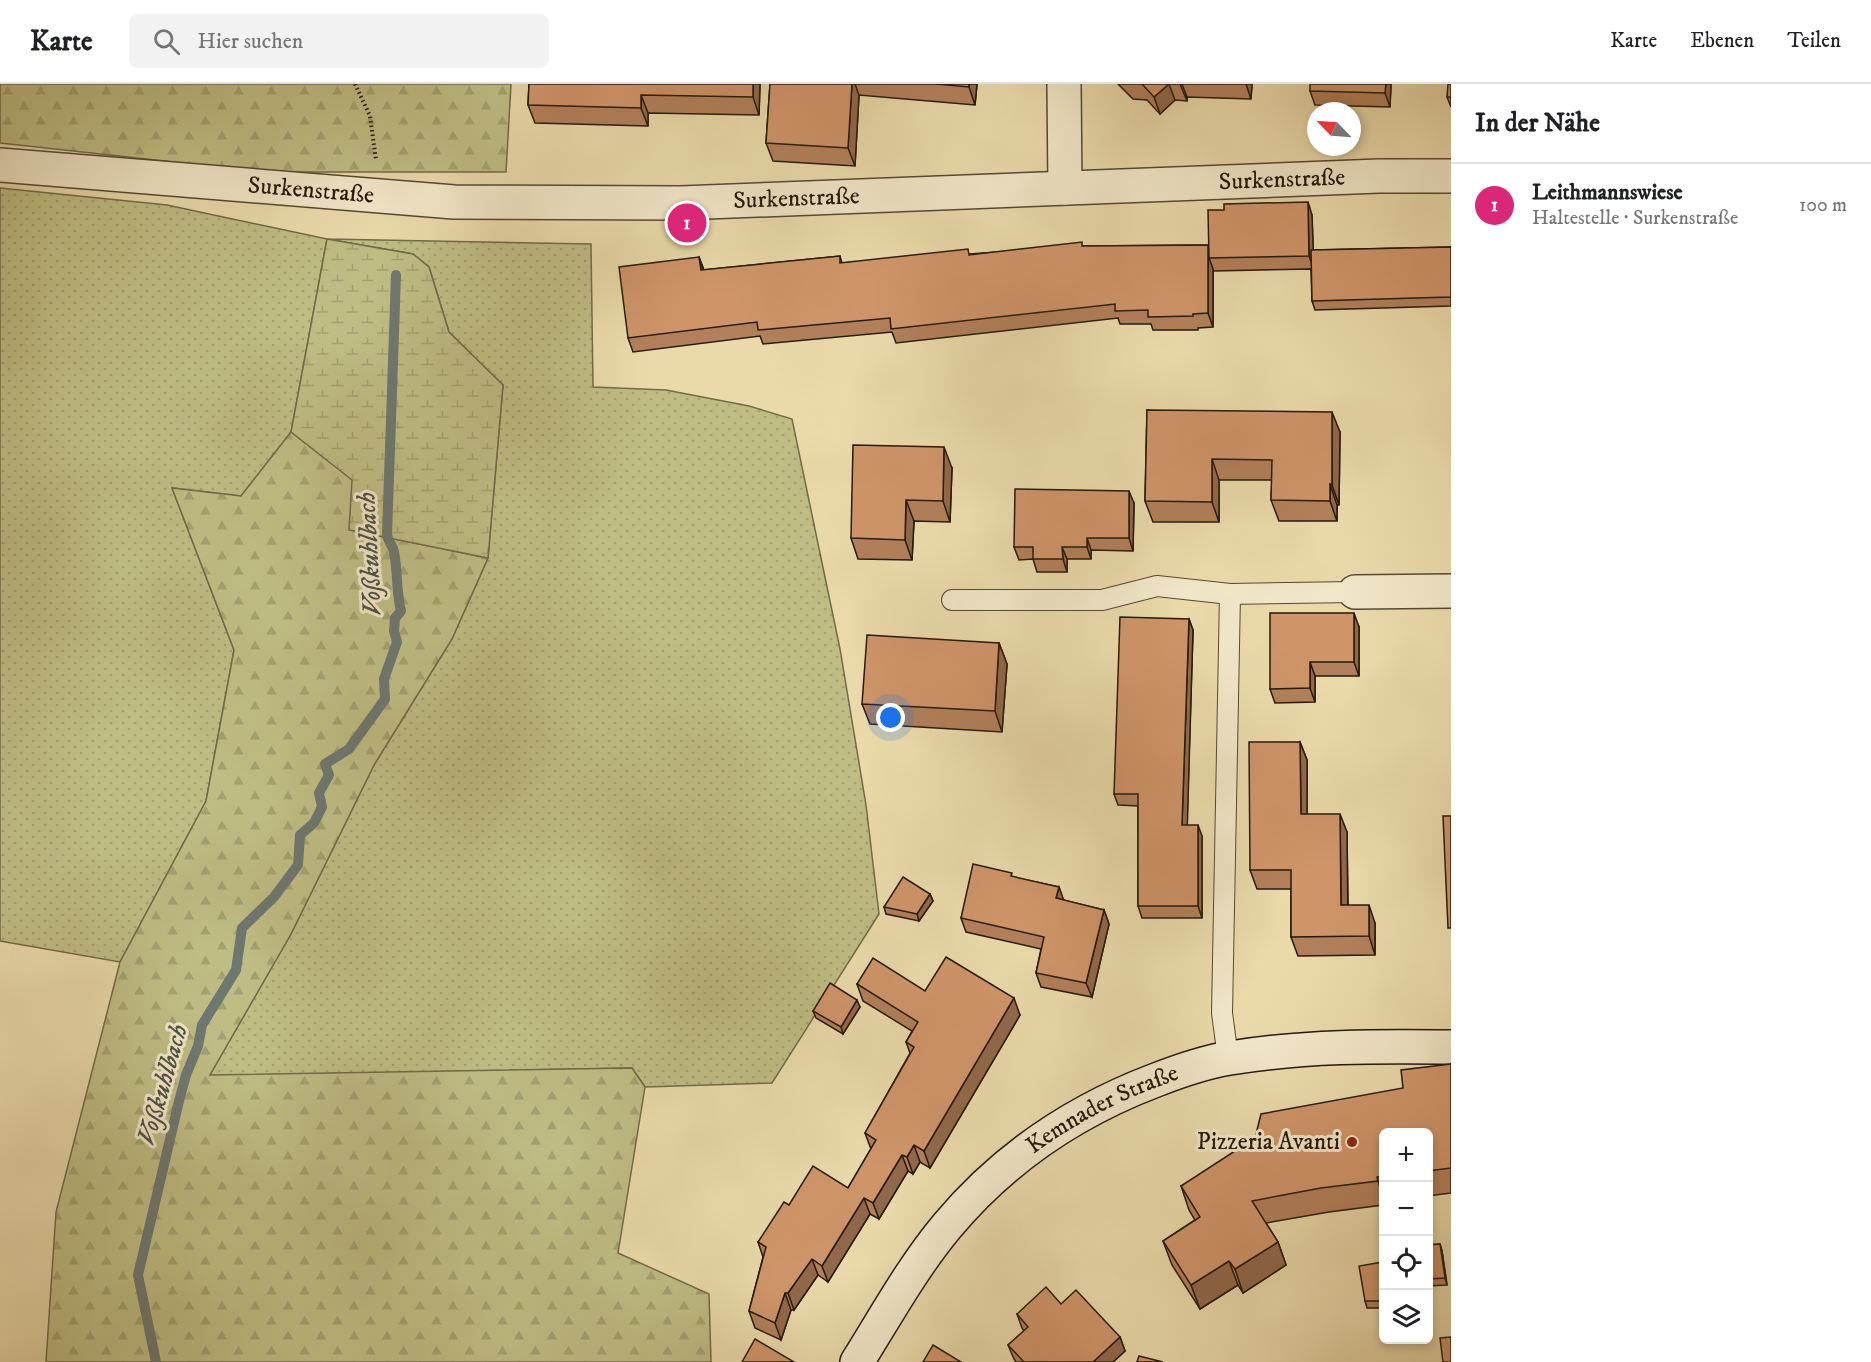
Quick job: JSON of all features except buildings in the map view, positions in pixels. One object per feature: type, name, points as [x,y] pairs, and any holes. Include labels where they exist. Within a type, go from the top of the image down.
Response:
[{"type":"street","points":[[1064,84],[1065,188]]},
{"type":"street","name":"Surkenstraße","points":[[0,165],[454,202],[681,202],[1379,176],[1451,176]]},
{"type":"street","points":[[1355,592],[1451,591]]},
{"type":"street","name":"Kemnader Straße","points":[[857,1362],[912,1275],[946,1228],[998,1173],[1029,1148],[1082,1113],[1132,1089],[1174,1073],[1228,1058],[1294,1049],[1451,1047]]},
{"type":"lane","points":[[952,600],[1102,600],[1157,586],[1230,594],[1355,592]]},
{"type":"lane","points":[[1228,1058],[1222,1013],[1230,594]]},
{"type":"path","points":[[355,84],[370,116],[380,196]]},
{"type":"green space","points":[[0,84],[511,84],[506,172],[265,172],[0,143]]},
{"type":"green space","points":[[0,188],[167,205],[327,239],[291,432],[241,496],[172,488],[234,650],[206,801],[120,962],[0,941]]},
{"type":"green space","points":[[327,239],[591,244],[593,387],[666,390],[749,406],[792,419],[840,649],[866,805],[879,914],[772,1083],[645,1087],[632,1068],[209,1076],[291,934],[374,765],[452,639],[488,558],[503,385],[449,332],[429,267],[413,254]]},
{"type":"green space","points":[[327,239],[413,254],[429,267],[449,332],[503,385],[488,558],[349,530],[352,480],[291,432]]},
{"type":"green space","points":[[291,432],[353,480],[350,530],[488,558],[452,639],[374,765],[291,934],[210,1075],[632,1068],[645,1087],[618,1253],[709,1294],[711,1362],[46,1362],[56,1212],[120,962],[206,801],[234,650],[172,488],[241,496]]},
{"type":"waterway","name":"Voßkuhlbach","points":[[156,1362],[138,1275],[179,1101],[186,1075],[198,1046],[202,1025],[236,970],[242,928],[274,897],[298,865],[300,835],[314,823],[322,807],[319,793],[329,775],[325,764],[349,749],[385,699],[384,679],[397,642],[394,631],[395,618],[401,611],[394,552],[387,535],[396,275]]},
{"type":"place","name":"Leithmannswiese","points":[[687,223]]},
{"type":"place","name":"Pizzeria Avanti","points":[[1352,1142]]}]
